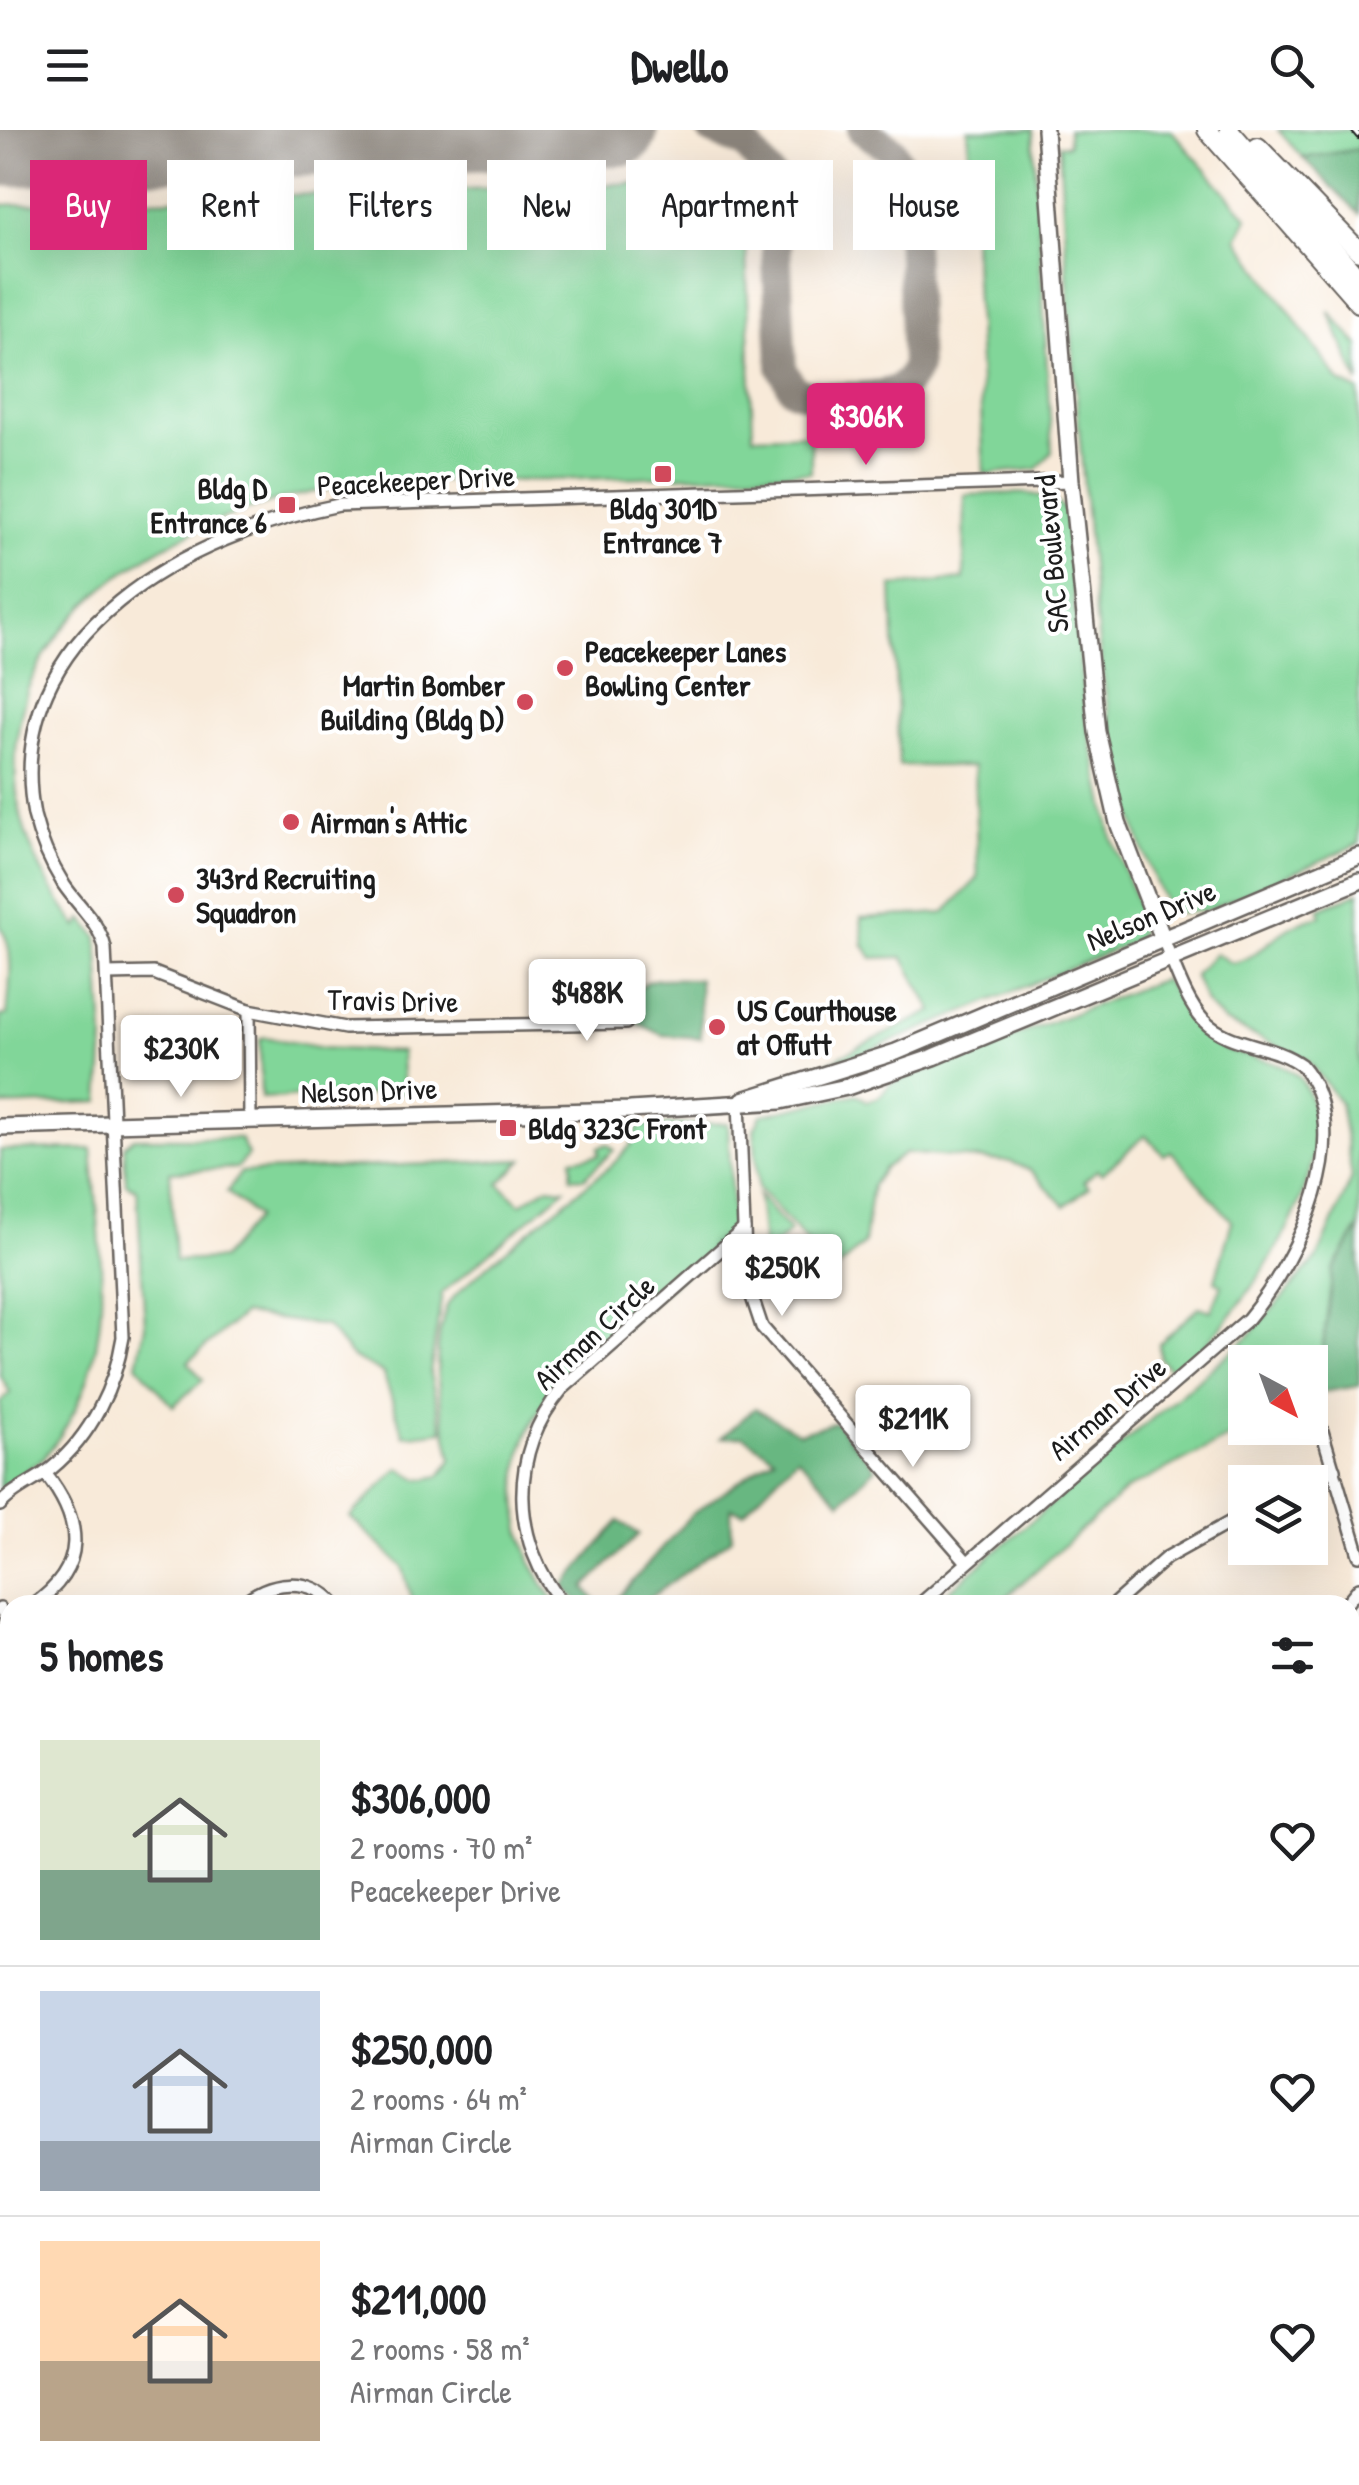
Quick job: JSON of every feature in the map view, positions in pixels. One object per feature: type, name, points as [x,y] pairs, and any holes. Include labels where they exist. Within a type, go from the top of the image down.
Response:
[{"type":"main road","points":[[1208,130],[1359,303]]},
{"type":"main road","points":[[1229,130],[1359,279]]},
{"type":"main road","points":[[1241,130],[1359,251]]},
{"type":"street","name":"SAC Boulevard","points":[[1045,130],[1072,481],[1102,762],[1118,822],[1173,961],[1206,1023],[1235,1040],[1287,1056],[1316,1079],[1326,1093],[1340,1134]]},
{"type":"street","name":"Peacekeeper Drive","points":[[114,1123],[107,974],[100,932],[64,884],[38,831],[30,788],[33,721],[51,674],[81,632],[134,586],[209,542],[263,522],[339,505],[1072,481]]},
{"type":"street","name":"Nelson Drive","points":[[739,1102],[896,1052],[1359,856]]},
{"type":"street","name":"Nelson Drive","points":[[0,1128],[630,1110],[781,1101],[878,1078],[1359,882]]},
{"type":"street","name":"Travis Drive","points":[[107,974],[154,973],[249,1010],[345,1028],[626,1023]]},
{"type":"street","points":[[249,1010],[250,1121]]},
{"type":"street","points":[[739,1102],[748,1290],[762,1327],[967,1562],[930,1595]]},
{"type":"street","points":[[2,1502],[68,1454],[93,1420],[120,1354],[124,1303],[114,1123]]},
{"type":"street","name":"Airman Drive","points":[[967,1562],[1248,1318],[1276,1285],[1308,1235],[1339,1153]]},
{"type":"street","name":"Airman Circle","points":[[558,1595],[538,1565],[522,1512],[525,1462],[545,1413],[562,1390],[744,1228]]},
{"type":"street","points":[[1327,1445],[1359,1555]]},
{"type":"street","points":[[1328,1472],[1334,1469]]},
{"type":"street","points":[[45,1595],[58,1584],[75,1540],[70,1512],[46,1473]]},
{"type":"street","points":[[1124,1595],[1166,1558],[1228,1523]]},
{"type":"street","points":[[253,1595],[286,1584],[318,1590],[324,1595]]},
{"type":"green space","points":[[968,130],[1033,130],[1052,452],[1037,469],[984,474],[974,250],[995,250],[995,160],[969,160]]},
{"type":"green space","points":[[1068,130],[1171,130],[1248,218],[1237,238],[1340,382],[1359,391],[1359,844],[1208,910],[1180,913],[1165,903],[1130,809],[1108,711],[1090,560],[1068,282],[1059,145],[1068,145]]},
{"type":"green space","points":[[1278,130],[1359,130],[1359,149],[1303,158]]},
{"type":"green space","points":[[1359,149],[1359,214],[1303,158]]},
{"type":"green space","points":[[606,184],[626,184],[626,250],[746,250],[753,436],[811,434],[811,472],[419,481],[343,487],[297,495],[203,527],[116,578],[79,611],[49,649],[27,691],[16,756],[21,816],[42,872],[78,927],[83,919],[98,937],[104,1038],[100,1102],[0,1106],[0,1016],[7,1015],[10,970],[8,946],[0,927],[0,205],[30,204],[30,250],[147,250],[147,200],[167,199],[167,250],[294,250],[294,195],[314,194],[314,250],[467,250],[467,189],[487,188],[487,250],[606,250]]},
{"type":"green space","points":[[1329,311],[1359,346],[1359,383]]},
{"type":"green space","points":[[1032,494],[1056,502],[1065,510],[1085,711],[1112,838],[1144,921],[1136,941],[854,1057],[826,1063],[933,1011],[903,957],[872,958],[864,945],[861,918],[944,913],[978,878],[974,766],[899,766],[892,586],[964,579],[965,495]]},
{"type":"green space","points":[[1359,892],[1359,1227],[1333,1270],[1323,1345],[1239,1345],[1318,1257],[1352,1178],[1340,1103],[1308,1060],[1224,1022],[1206,1003],[1194,975],[1215,953],[1231,963],[1241,961],[1293,926],[1321,916],[1319,909]]},
{"type":"green space","points":[[660,979],[699,979],[701,1038],[662,1035],[634,1021],[634,1004],[642,985]]},
{"type":"green space","points":[[1163,979],[1194,1026],[1210,1042],[1290,1070],[1299,1077],[1314,1111],[1314,1150],[1304,1191],[1285,1233],[1233,1312],[1181,1370],[1170,1369],[1160,1359],[1159,1344],[1199,1307],[1211,1311],[1222,1285],[1215,1281],[1232,1221],[1171,1151],[1164,1155],[1145,1135],[1102,1174],[1097,1170],[1084,1181],[1089,1187],[1065,1206],[1030,1170],[1011,1162],[906,1153],[884,1168],[872,1185],[864,1244],[834,1272],[758,1188],[754,1129],[761,1115],[857,1094],[867,1101],[879,1097],[890,1084]]},
{"type":"green space","points":[[260,1039],[323,1048],[401,1052],[403,1093],[261,1098]]},
{"type":"green space","points":[[728,1123],[733,1231],[567,1377],[544,1403],[531,1427],[522,1453],[518,1506],[530,1559],[551,1595],[411,1595],[402,1566],[350,1517],[399,1468],[421,1480],[440,1476],[452,1459],[437,1363],[447,1306],[496,1258],[613,1164],[631,1145],[639,1126]]},
{"type":"green space","points":[[134,1138],[240,1138],[248,1155],[236,1168],[170,1172],[175,1261],[221,1259],[257,1217],[227,1192],[241,1172],[523,1160],[499,1184],[521,1204],[547,1187],[565,1189],[442,1293],[430,1374],[443,1431],[404,1436],[383,1373],[353,1358],[326,1326],[243,1314],[188,1362],[203,1380],[173,1406],[137,1365],[145,1326],[137,1189],[126,1184],[124,1146]]},
{"type":"green space","points":[[608,1144],[614,1150],[584,1178],[571,1177],[572,1159],[599,1155],[599,1147]]},
{"type":"green space","points":[[92,1149],[101,1306],[88,1380],[72,1416],[49,1451],[0,1489],[0,1402],[10,1393],[0,1375],[0,1150]]},
{"type":"green space","points":[[758,1195],[790,1231],[764,1256]]},
{"type":"green space","points":[[1359,1228],[1359,1386],[1328,1391],[1328,1345],[1323,1345],[1333,1270]]},
{"type":"green space","points":[[1228,1354],[1228,1438],[1126,1490],[1008,1595],[944,1595]]},
{"type":"green space","points":[[755,1408],[799,1433],[835,1422],[876,1468],[841,1502],[797,1457],[744,1512],[731,1508],[732,1538],[654,1595],[621,1595],[692,1514],[774,1457],[743,1436],[721,1438]]},
{"type":"green space","points":[[619,1521],[639,1534],[585,1587],[591,1595],[572,1595],[564,1586]]},
{"type":"taxiway","points":[[711,130],[746,145],[773,179],[782,368],[793,389],[801,393],[843,397],[895,390],[905,384],[916,367],[909,182],[891,149],[862,130]]},
{"type":"runway","points":[[0,151],[622,130]]},
{"type":"railway","points":[[1354,130],[1359,136]]},
{"type":"place","name":"Bldg 301D Entrance 7","points":[[663,474]]},
{"type":"place","name":"Bldg D Entrance 6","points":[[287,505]]},
{"type":"place","name":"Peacekeeper Lanes Bowling Center","points":[[565,668]]},
{"type":"place","name":"Martin Bomber Building (Bldg D)","points":[[525,702]]},
{"type":"place","name":"Airman's Attic","points":[[291,822]]},
{"type":"place","name":"343rd Recruiting Squadron","points":[[176,895]]},
{"type":"place","name":"US Courthouse at Offutt","points":[[717,1027]]},
{"type":"place","name":"Bldg 323C Front","points":[[508,1128]]}]
